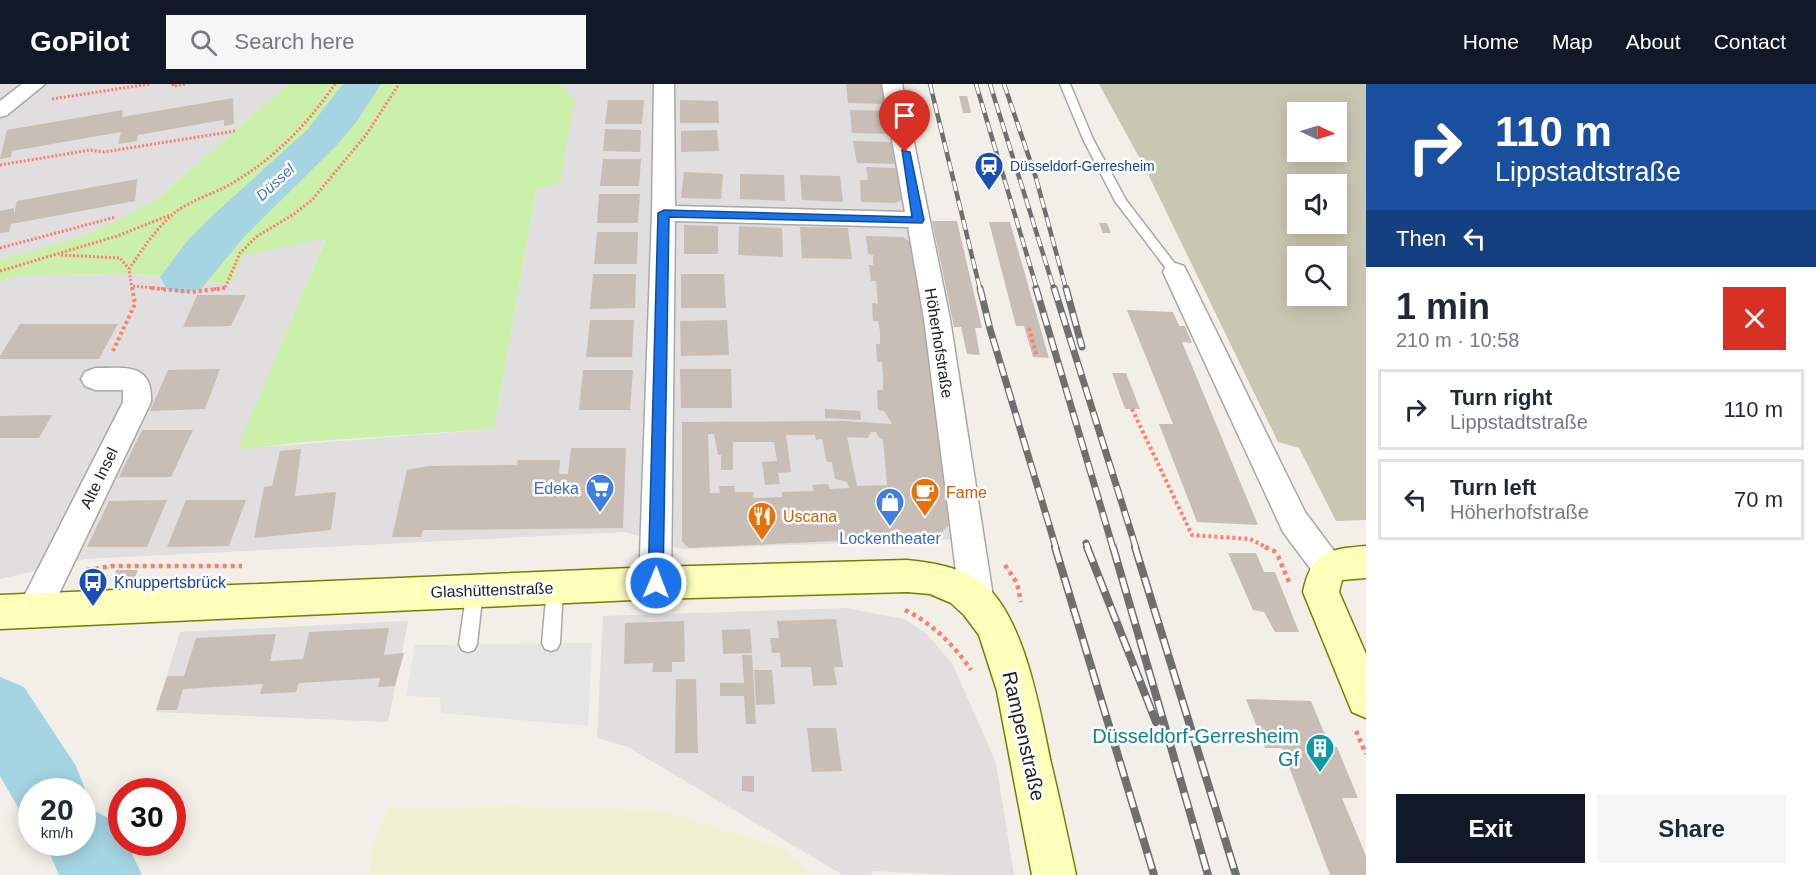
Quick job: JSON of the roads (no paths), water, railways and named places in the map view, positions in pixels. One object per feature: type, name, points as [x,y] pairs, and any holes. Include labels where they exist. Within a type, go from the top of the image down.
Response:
[{"type":"main road","points":[[1366,562],[1340,564],[1326,572],[1322,600],[1366,698]]},
{"type":"main road","name":"Glashüttenstraße","points":[[17,611],[475,590],[907,576],[931,578],[948,584],[964,591],[977,603]]},
{"type":"main road","name":"Rampenstraße","points":[[977,603],[992,623],[1003,647],[1016,691],[1054,875]]},
{"type":"street","points":[[656,583],[664,213],[664,84]]},
{"type":"street","name":"Höherhofstraße","points":[[892,84],[937,319],[977,603]]},
{"type":"street","points":[[0,111],[28,89]]},
{"type":"street","points":[[664,213],[918,220]]},
{"type":"street","points":[[1175,272],[1294,522],[1326,572]]},
{"type":"street","name":"Alte Insel","points":[[17,611],[137,402],[138,387],[129,379],[97,379]]},
{"type":"lane","points":[[1065,84],[1088,139],[1121,201],[1175,272]]},
{"type":"lane","points":[[551,643],[555,588]]},
{"type":"lane","points":[[468,644],[475,590]]},
{"type":"waterway","name":"Düssel","points":[[184,277],[227,227],[322,138],[362,84]]},
{"type":"waterway","name":"Düssel","points":[[0,711],[41,778]]},
{"type":"waterway","name":"Düssel","points":[[91,856],[104,875]]},
{"type":"railway","points":[[930,84],[980,289]]},
{"type":"railway","points":[[976,84],[1037,289]]},
{"type":"railway","points":[[990,84],[1054,289]]},
{"type":"railway","points":[[1004,84],[1036,178],[1066,289]]},
{"type":"railway","points":[[980,288],[990,329],[1056,548]]},
{"type":"railway","points":[[1036,288],[1113,548]]},
{"type":"railway","points":[[1054,288],[1136,548]]},
{"type":"railway","points":[[1066,288],[1082,347]]},
{"type":"railway","points":[[1086,543],[1088,548]]},
{"type":"railway","points":[[1055,547],[1154,875]]},
{"type":"railway","points":[[1087,547],[1156,722]]},
{"type":"railway","points":[[1113,547],[1208,875]]},
{"type":"railway","points":[[1135,547],[1236,875]]},
{"type":"place","name":"Düsseldorf-Gerresheim","points":[[989,192]]},
{"type":"place","name":"Edeka","points":[[600,514]]},
{"type":"place","name":"Fame","points":[[925,518]]},
{"type":"place","name":"Lockentheater","points":[[890,528]]},
{"type":"place","name":"Uscana","points":[[762,542]]},
{"type":"place","name":"Knuppertsbrück","points":[[93,608]]},
{"type":"place","name":"Düsseldorf-Gerresheim Gf","points":[[1320,774]]}]
